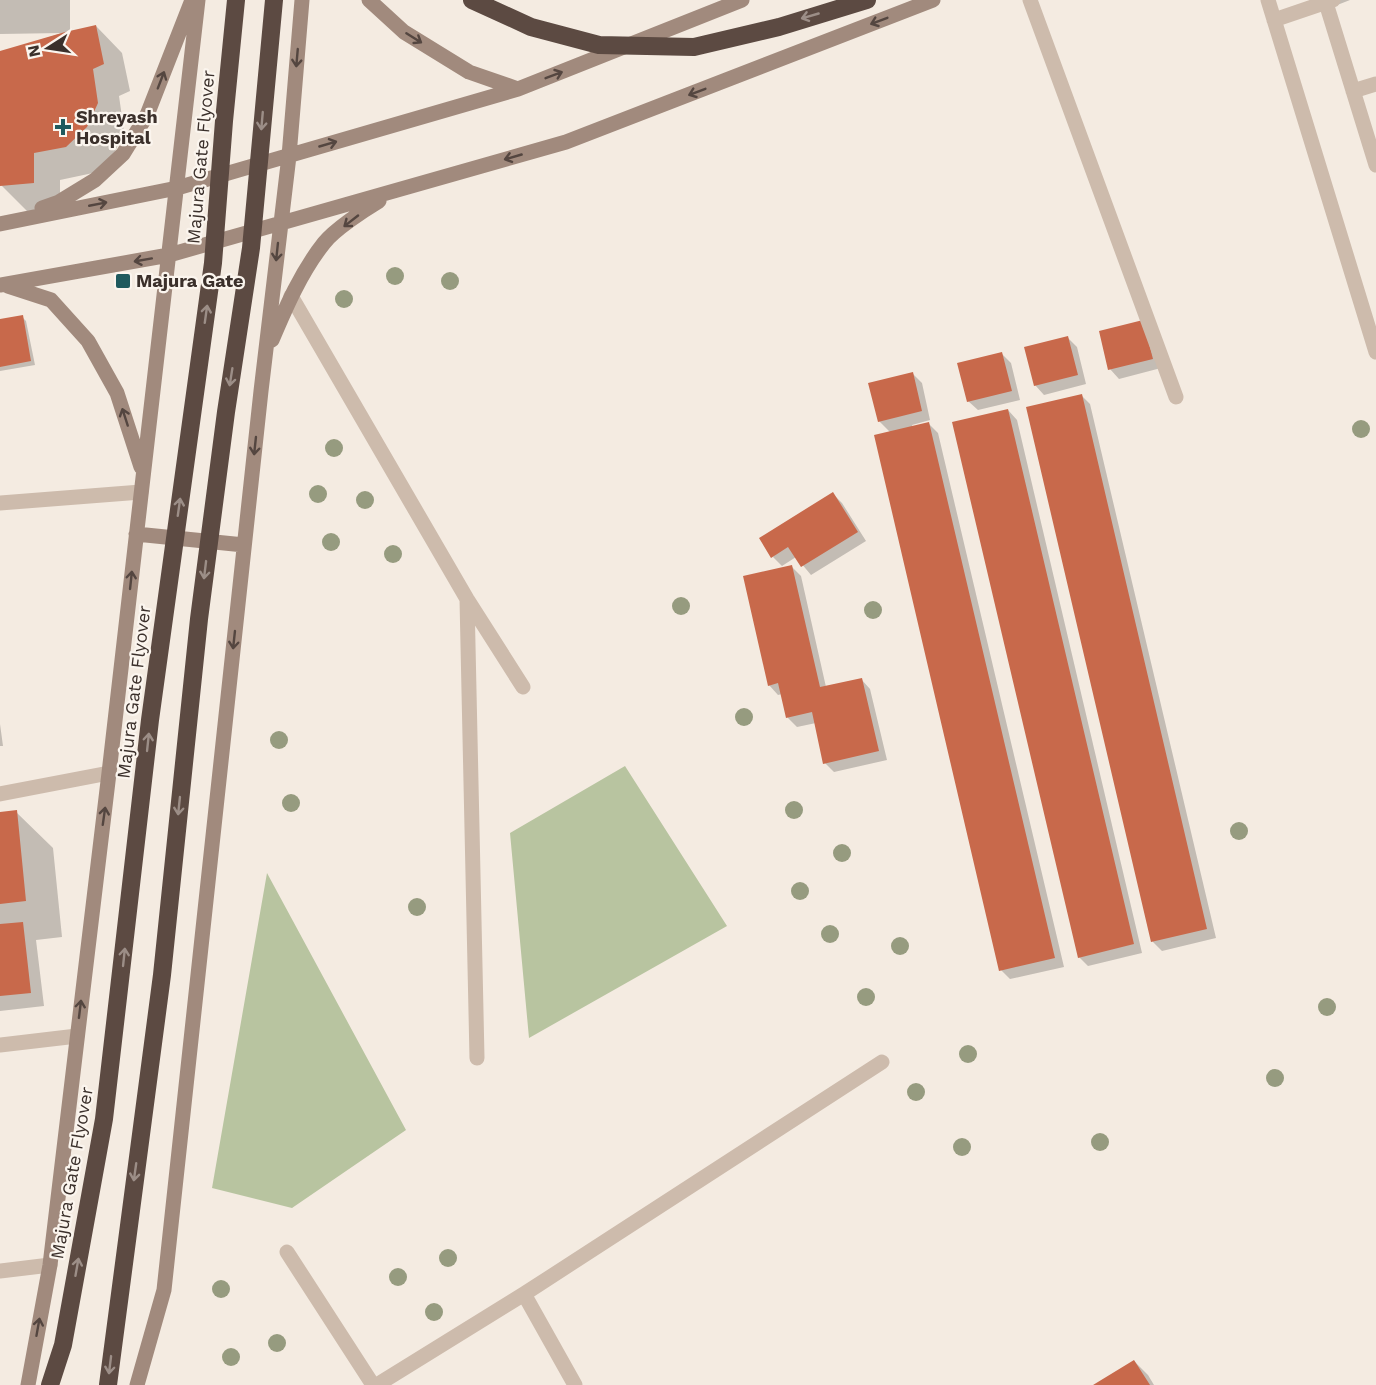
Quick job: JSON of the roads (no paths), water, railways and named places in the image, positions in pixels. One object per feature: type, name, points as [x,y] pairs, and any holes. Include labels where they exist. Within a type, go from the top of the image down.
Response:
[{"type":"highway","name":"Majura Gate Flyover","points":[[50,1385],[63,1345],[104,1119],[150,720],[213,263],[236,0]]},
{"type":"highway","points":[[108,1385],[162,975],[199,619],[226,412],[251,248],[274,0]]},
{"type":"highway","points":[[472,0],[531,27],[599,45],[694,47],[779,27],[867,0]]},
{"type":"street","points":[[0,224],[59,202],[95,180],[123,154],[147,115],[192,0]]},
{"type":"street","points":[[28,1385],[50,1265],[170,255],[198,0]]},
{"type":"street","points":[[137,1385],[164,1290],[244,545],[289,156],[302,0]]},
{"type":"street","points":[[369,0],[404,32],[469,72],[518,89]]},
{"type":"street","points":[[0,224],[177,188],[518,89],[742,0]]},
{"type":"street","points":[[2,285],[170,255],[566,142],[933,0]]},
{"type":"street","points":[[1030,0],[1176,397]]},
{"type":"street","points":[[1268,0],[1376,352]]},
{"type":"street","points":[[1274,20],[1330,1],[1353,91],[1376,165]]},
{"type":"street","points":[[1353,91],[1376,84]]},
{"type":"street","points":[[265,356],[291,296],[325,241],[367,208],[400,189]]},
{"type":"street","points":[[2,285],[51,300],[88,341],[117,393],[143,472]]},
{"type":"street","points":[[291,296],[467,599],[523,687]]},
{"type":"street","points":[[0,503],[141,492]]},
{"type":"street","points":[[136,534],[244,545]]},
{"type":"street","points":[[467,599],[477,1058]]},
{"type":"street","points":[[0,794],[109,773]]},
{"type":"street","points":[[0,1045],[77,1036]]},
{"type":"street","points":[[287,1252],[375,1385],[524,1294],[882,1062]]},
{"type":"street","points":[[0,1271],[50,1265]]},
{"type":"street","points":[[524,1294],[575,1385]]},
{"type":"place","name":"Shreyash Hospital","points":[[63,127]]},
{"type":"place","name":"Majura Gate","points":[[123,281]]}]
